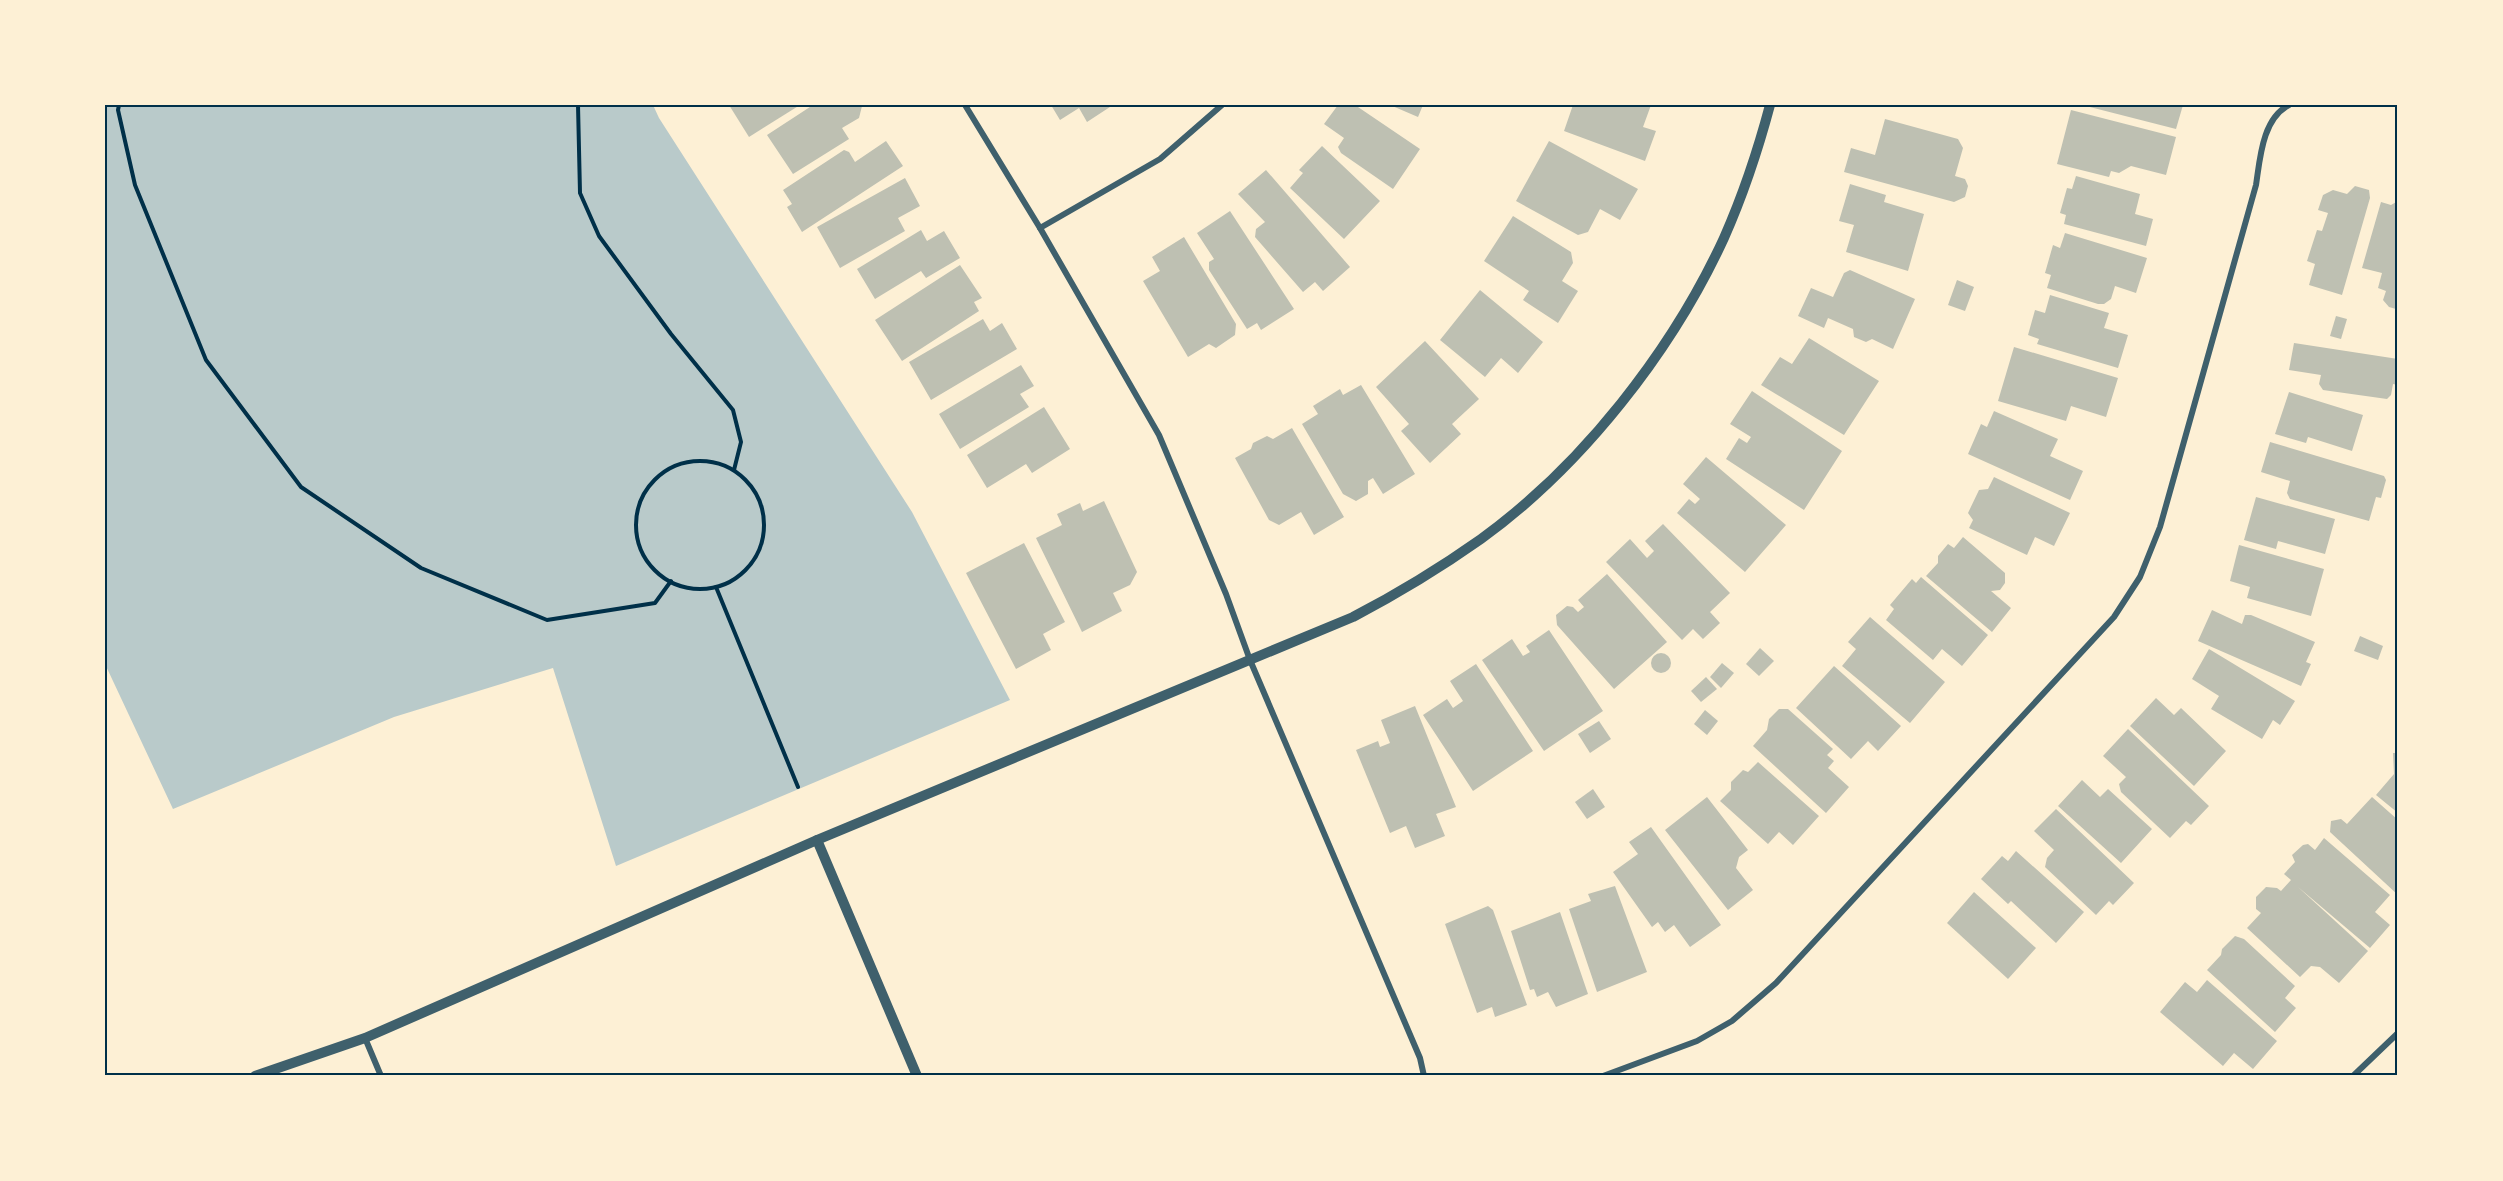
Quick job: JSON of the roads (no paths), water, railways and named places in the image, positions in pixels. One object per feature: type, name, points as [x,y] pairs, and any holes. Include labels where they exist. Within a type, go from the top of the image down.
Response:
[{"type":"street","points":[[965,105],[1040,228],[1159,435],[1226,594],[1250,660],[1420,1058],[1424,1076]]},
{"type":"street","points":[[1040,228],[1160,159],[1222,105]]},
{"type":"street","points":[[255,1076],[365,1038],[817,840],[1353,617],[1439,568],[1483,538],[1521,506],[1591,438],[1636,384],[1664,344],[1712,263],[1739,200],[1770,105]]},
{"type":"street","points":[[1603,1076],[1697,1041],[1732,1021],[1776,983],[2114,617],[2140,577],[2160,527],[2256,185],[2263,141],[2280,110],[2289,105]]},
{"type":"street","points":[[817,840],[917,1076]]},
{"type":"street","points":[[2353,1076],[2398,1033]]},
{"type":"street","points":[[365,1038],[381,1076]]}]
